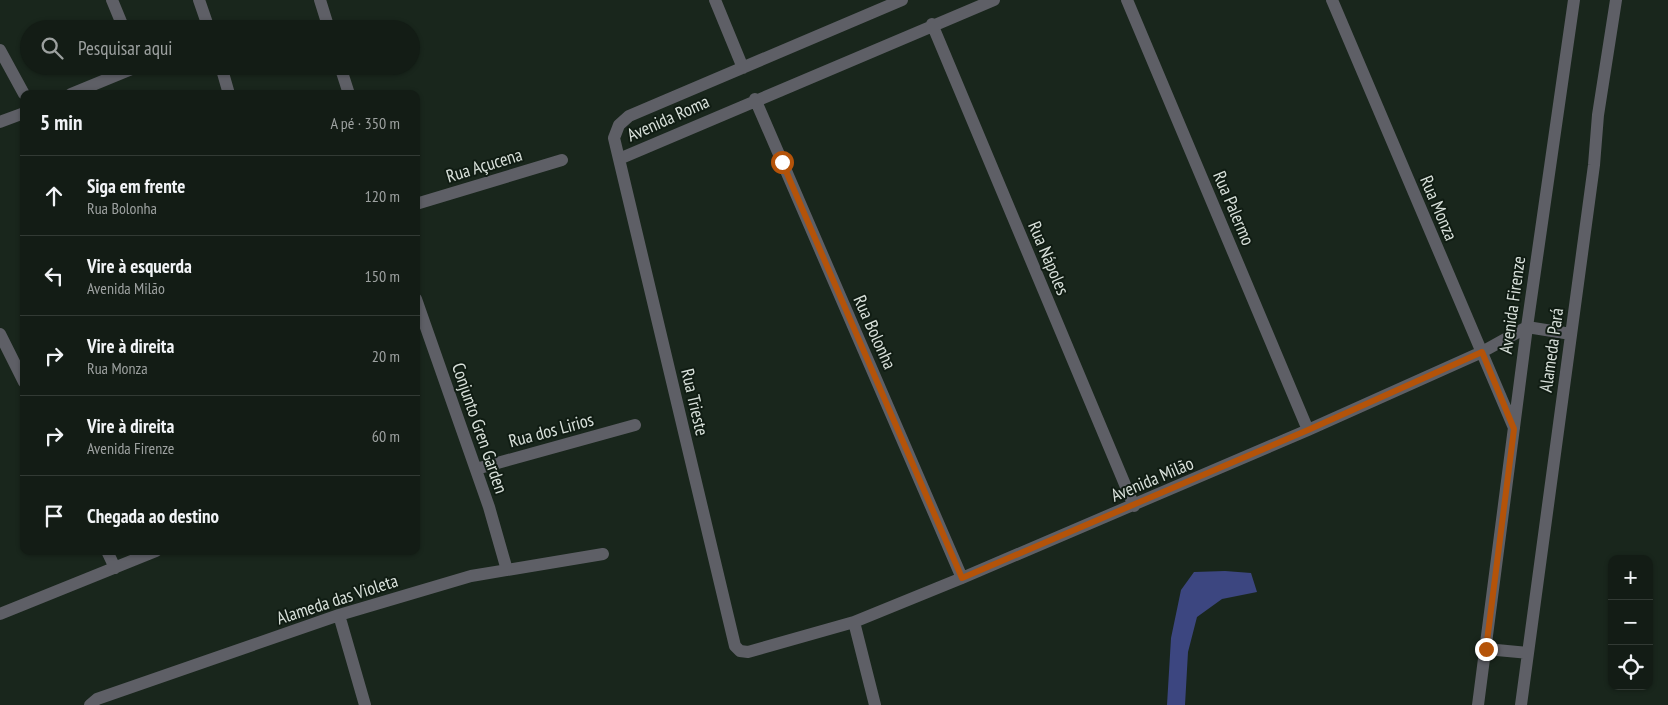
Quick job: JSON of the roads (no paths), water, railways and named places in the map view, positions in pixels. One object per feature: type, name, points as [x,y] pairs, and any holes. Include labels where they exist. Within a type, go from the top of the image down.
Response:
[{"type":"street","points":[[112,0],[120,20]]},
{"type":"street","points":[[199,0],[206,20]]},
{"type":"street","points":[[320,0],[326,20]]},
{"type":"street","points":[[715,0],[743,68]]},
{"type":"street","name":"Avenida Roma","points":[[902,0],[629,116],[615,131],[614,138],[619,159],[755,99],[932,24],[994,0]]},
{"type":"street","name":"Rua Palermo","points":[[1127,0],[1308,430]]},
{"type":"street","name":"Rua Monza","points":[[1332,0],[1514,429]]},
{"type":"street","name":"Avenida Firenze","points":[[1478,705],[1527,327],[1574,0]]},
{"type":"street","name":"Alameda Pará","points":[[1521,705],[1594,165],[1598,115],[1616,0]]},
{"type":"street","name":"Rua Nápoles","points":[[932,24],[1134,506]]},
{"type":"street","points":[[0,50],[22,90]]},
{"type":"street","points":[[81,90],[117,75]]},
{"type":"street","points":[[224,75],[228,90]]},
{"type":"street","points":[[343,75],[348,90]]},
{"type":"street","name":"Rua Bolonha","points":[[755,99],[962,578]]},
{"type":"street","points":[[0,122],[20,114]]},
{"type":"street","name":"Rua Trieste","points":[[619,159],[735,646],[740,651]]},
{"type":"street","name":"Rua Açucena","points":[[420,203],[562,160]]},
{"type":"street","name":"Conjunto Gren Garden","points":[[420,310],[476,469],[507,570]]},
{"type":"street","points":[[1527,327],[1571,334]]},
{"type":"street","name":"Avenida Milão","points":[[740,651],[748,652],[854,622],[962,578],[1308,430],[1482,352],[1527,327]]},
{"type":"street","points":[[0,334],[20,374]]},
{"type":"street","name":"Rua dos Lirios","points":[[476,469],[635,425]]},
{"type":"street","name":"Alameda das Violeta","points":[[90,705],[97,699],[339,615],[471,576],[603,554]]},
{"type":"street","points":[[109,555],[115,568]]},
{"type":"street","points":[[0,614],[146,555]]},
{"type":"street","points":[[339,615],[365,705]]},
{"type":"street","points":[[854,622],[875,705]]},
{"type":"street","points":[[1486,649],[1528,653]]},
{"type":"water","points":[[1225,571],[1251,573],[1257,592],[1222,599],[1197,617],[1188,652],[1185,705],[1167,705],[1171,638],[1181,590],[1194,572]]}]
